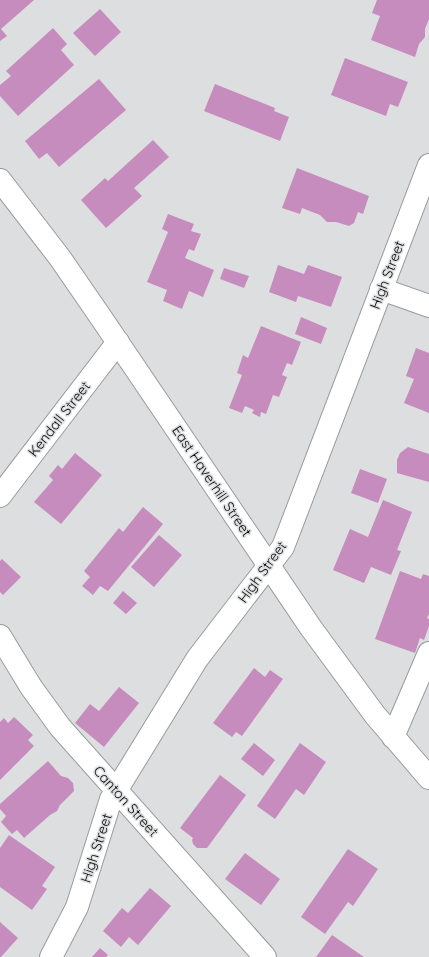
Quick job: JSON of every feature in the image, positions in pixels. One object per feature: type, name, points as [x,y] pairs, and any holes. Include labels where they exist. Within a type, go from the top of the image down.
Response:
[{"type":"street","name":"High Street","points":[[51,957],[77,907],[111,799],[116,790],[197,659],[283,547],[429,164]]},
{"type":"street","name":"East Haverhill Street","points":[[0,180],[60,258],[311,628],[375,715],[429,778]]},
{"type":"street","points":[[382,289],[429,306]]},
{"type":"street","name":"Kendall Street","points":[[0,496],[118,342]]},
{"type":"street","name":"Canton Street","points":[[0,636],[31,687],[60,727],[266,957]]},
{"type":"street","points":[[393,737],[429,653]]},
{"type":"building","points":[[0,0],[34,0],[1,29],[7,36],[0,41]]},
{"type":"building","points":[[377,0],[429,0],[429,19],[425,29],[425,37],[419,44],[415,57],[371,40],[380,16],[372,13]]},
{"type":"building","points":[[100,9],[121,32],[95,56],[73,33]]},
{"type":"building","points":[[53,28],[67,44],[61,50],[74,65],[18,116],[0,96],[0,85],[11,76],[6,71]]},
{"type":"building","points":[[345,58],[408,82],[398,107],[390,104],[386,116],[331,95]]},
{"type":"building","points":[[99,79],[126,110],[59,167],[47,153],[39,159],[25,141]]},
{"type":"building","points":[[215,84],[275,108],[274,111],[289,117],[280,141],[204,111]]},
{"type":"building","points":[[153,140],[169,157],[134,188],[142,196],[106,228],[81,200],[105,178],[108,181]]},
{"type":"building","points":[[297,168],[369,196],[363,214],[358,212],[354,223],[349,226],[336,222],[327,222],[320,215],[302,208],[300,214],[282,208]]},
{"type":"building","points":[[168,214],[194,224],[191,231],[201,234],[194,251],[189,249],[185,258],[214,270],[203,297],[189,291],[182,309],[163,301],[167,290],[147,282],[168,232],[162,229]]},
{"type":"building","points":[[278,265],[304,274],[308,265],[342,277],[331,307],[298,296],[296,302],[269,292]]},
{"type":"building","points":[[224,268],[249,276],[244,288],[220,279]]},
{"type":"building","points":[[301,317],[327,328],[321,344],[295,334]]},
{"type":"building","points":[[261,326],[301,342],[292,365],[287,363],[282,375],[287,377],[279,397],[273,395],[266,414],[261,412],[260,417],[252,413],[254,410],[245,406],[242,413],[229,408],[242,375],[237,373],[243,355],[248,358]]},
{"type":"building","points":[[416,348],[429,353],[429,413],[404,403],[414,379],[406,376]]},
{"type":"building","points":[[408,447],[429,454],[429,482],[397,473],[397,460],[400,453]]},
{"type":"building","points":[[75,453],[102,475],[61,524],[34,502],[53,480],[49,476],[58,465],[62,469]]},
{"type":"building","points":[[360,469],[387,479],[378,503],[351,493]]},
{"type":"building","points":[[383,500],[412,512],[397,550],[401,551],[391,575],[371,567],[364,583],[333,570],[350,529],[368,537]]},
{"type":"building","points":[[143,507],[163,524],[108,591],[100,586],[93,595],[82,586],[90,577],[84,571],[119,528],[123,532]]},
{"type":"building","points":[[159,535],[182,555],[154,587],[131,567]]},
{"type":"building","points":[[2,559],[21,577],[3,595],[0,592],[0,561]]},
{"type":"building","points":[[400,571],[421,579],[423,574],[429,576],[429,614],[427,618],[429,619],[429,626],[424,640],[420,638],[415,653],[375,639]]},
{"type":"building","points":[[123,591],[137,603],[126,614],[113,603]]},
{"type":"building","points":[[254,668],[265,677],[270,670],[283,679],[242,736],[236,732],[232,737],[213,723]]},
{"type":"building","points":[[119,687],[139,703],[104,747],[75,723],[90,704],[99,711]]},
{"type":"building","points":[[14,717],[33,735],[28,740],[34,746],[0,780],[0,722],[4,718],[8,723]]},
{"type":"building","points":[[254,743],[275,760],[263,776],[241,759]]},
{"type":"building","points":[[300,743],[326,762],[304,795],[296,789],[275,819],[257,806]]},
{"type":"building","points":[[48,761],[61,776],[68,778],[73,783],[74,791],[60,805],[57,811],[50,815],[24,838],[17,830],[12,834],[1,822],[6,816],[0,809],[0,804]]},
{"type":"building","points":[[220,775],[246,795],[207,848],[197,848],[193,844],[193,838],[180,828]]},
{"type":"building","points":[[9,835],[55,867],[42,886],[47,889],[32,910],[0,887],[0,848]]},
{"type":"building","points":[[348,849],[378,869],[353,906],[348,902],[325,934],[301,917]]},
{"type":"building","points":[[245,853],[280,879],[261,905],[225,879]]},
{"type":"building","points":[[150,888],[171,906],[138,945],[129,937],[121,947],[103,931],[122,908],[128,913]]},
{"type":"building","points":[[0,922],[18,938],[1,957],[0,957]]},
{"type":"building","points":[[332,935],[364,957],[316,957]]},
{"type":"building","points":[[100,948],[108,955],[106,957],[92,957]]}]
